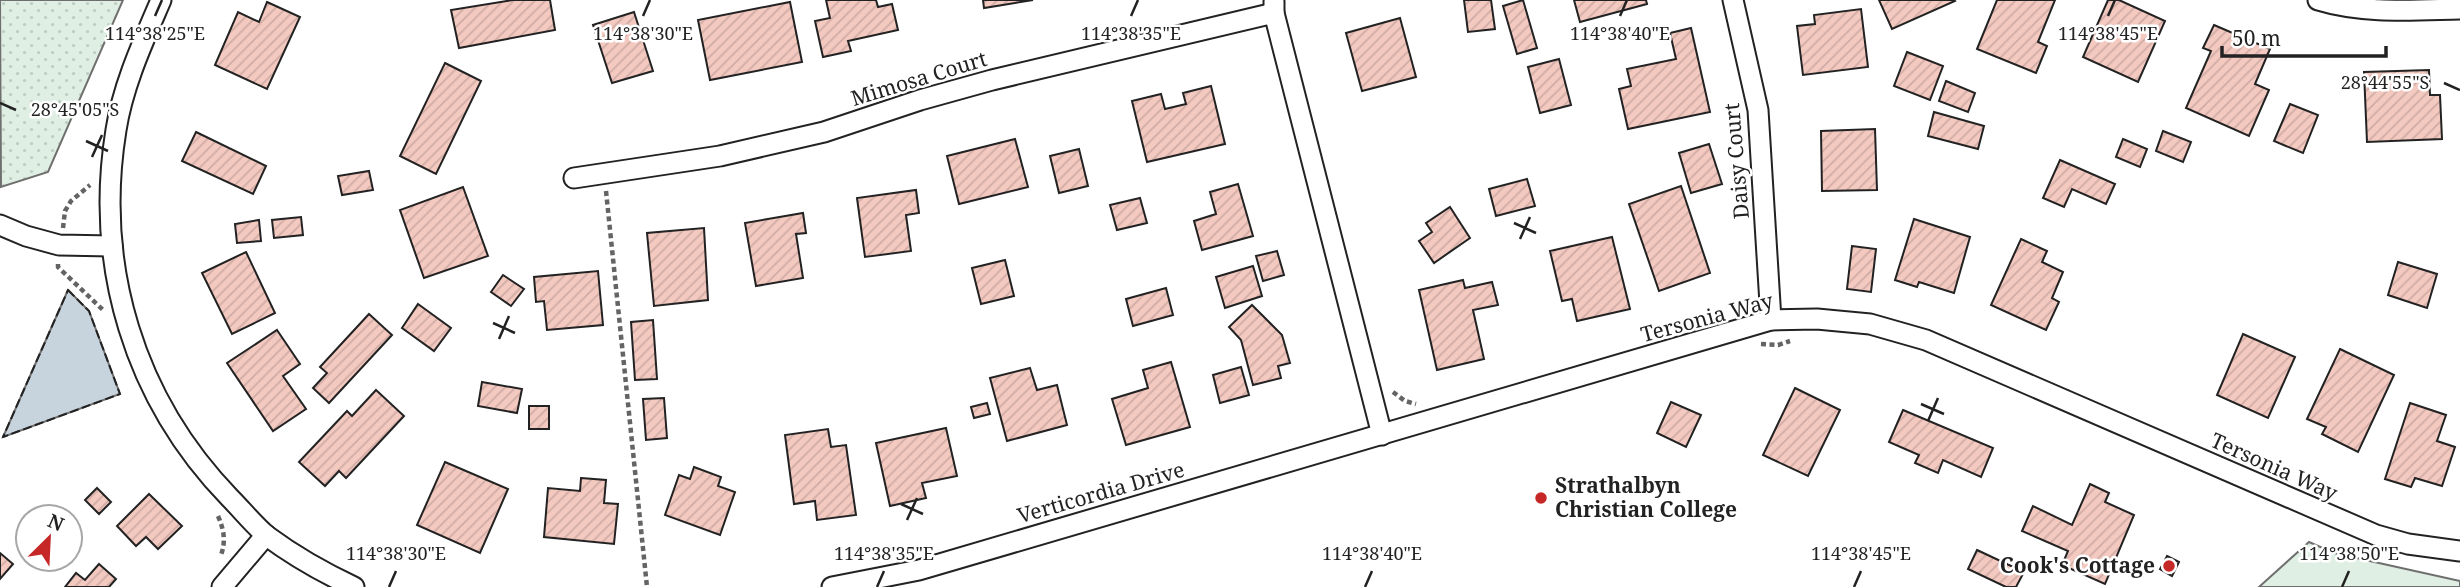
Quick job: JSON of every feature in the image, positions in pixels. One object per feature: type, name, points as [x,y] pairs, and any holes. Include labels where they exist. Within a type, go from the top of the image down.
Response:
[{"type":"street","points":[[161,0],[135,59],[116,130],[111,171],[112,247],[116,282],[129,328],[147,378],[179,436],[211,478],[266,535],[327,574],[354,587]]},
{"type":"street","name":"Daisy Court","points":[[1733,0],[1758,110],[1771,320]]},
{"type":"street","points":[[2318,0],[2378,10],[2460,9]]},
{"type":"street","points":[[1274,6],[1382,435]]},
{"type":"street","name":"Mimosa Court","points":[[574,178],[720,156],[824,132],[920,100],[1274,6]]},
{"type":"street","points":[[0,225],[59,245],[112,247]]},
{"type":"street","name":"Tersonia Way","points":[[1382,435],[1771,320],[1816,319],[1870,324],[1926,340],[2376,535],[2408,544],[2460,551]]},
{"type":"street","name":"Verticordia Drive","points":[[832,587],[919,570],[1382,435]]},
{"type":"street","points":[[222,587],[266,535]]},
{"type":"path","points":[[606,192],[647,587]]},
{"type":"path","points":[[1753,343],[1778,345],[1797,337]]},
{"type":"green space","points":[[0,0],[123,0],[48,172],[1,187]]},
{"type":"green space","points":[[2309,542],[2334,553],[2460,581],[2460,587],[2259,587]]},
{"type":"shaded area","points":[[68,290],[89,311],[120,394],[3,437]]},
{"type":"building","points":[[513,0],[550,0],[555,30],[459,48],[451,10]]},
{"type":"building","points":[[826,0],[876,0],[878,7],[892,4],[898,30],[848,41],[851,51],[823,57],[815,21],[830,18]]},
{"type":"building","points":[[983,0],[1033,0],[984,8]]},
{"type":"building","points":[[1464,0],[1491,0],[1495,29],[1468,32]]},
{"type":"building","points":[[1523,0],[1537,48],[1517,54],[1503,6]]},
{"type":"building","points":[[1574,0],[1646,0],[1647,4],[1580,22]]},
{"type":"building","points":[[1879,0],[1954,0],[1955,1],[1892,29]]},
{"type":"building","points":[[1997,0],[2055,0],[2038,42],[2047,46],[2036,73],[1977,49]]},
{"type":"building","points":[[2108,0],[2119,0],[2165,21],[2138,82],[2083,57]]},
{"type":"building","points":[[267,2],[300,17],[267,89],[215,65],[238,12],[259,22]]},
{"type":"building","points":[[790,2],[802,62],[710,80],[698,20]]},
{"type":"building","points":[[1861,9],[1868,67],[1803,75],[1797,26],[1815,24],[1814,15]]},
{"type":"building","points":[[634,12],[653,71],[612,83],[593,25]]},
{"type":"building","points":[[1400,18],[1416,77],[1362,91],[1346,33]]},
{"type":"building","points":[[2214,25],[2270,49],[2255,84],[2269,90],[2249,136],[2186,108],[2211,51],[2203,48]]},
{"type":"building","points":[[1691,28],[1710,112],[1628,129],[1619,89],[1631,86],[1627,69],[1676,59],[1670,33]]},
{"type":"building","points":[[1907,52],[1943,66],[1930,100],[1894,86]]},
{"type":"building","points":[[1559,59],[1571,105],[1540,113],[1528,67]]},
{"type":"building","points":[[445,63],[481,81],[436,174],[400,156]]},
{"type":"building","points":[[2429,70],[2430,95],[2440,95],[2442,139],[2367,142],[2364,72]]},
{"type":"building","points":[[1946,81],[1975,93],[1968,112],[1939,101]]},
{"type":"building","points":[[1211,86],[1225,144],[1147,162],[1132,101],[1161,94],[1165,109],[1186,104],[1183,93]]},
{"type":"building","points":[[2290,104],[2318,115],[2303,153],[2274,141]]},
{"type":"building","points":[[1934,112],[1984,126],[1978,149],[1928,136]]},
{"type":"building","points":[[1875,129],[1877,190],[1822,191],[1821,131]]},
{"type":"building","points":[[2163,131],[2191,142],[2183,162],[2156,151]]},
{"type":"building","points":[[196,132],[266,166],[253,194],[182,161]]},
{"type":"building","points":[[1015,139],[1028,187],[959,204],[947,156]]},
{"type":"building","points":[[2123,139],[2147,149],[2140,167],[2116,157]]},
{"type":"building","points":[[1709,144],[1722,184],[1691,193],[1679,153]]},
{"type":"building","points":[[1079,149],[1088,186],[1059,193],[1050,156]]},
{"type":"building","points":[[2060,160],[2115,184],[2106,204],[2072,189],[2064,207],[2043,198]]},
{"type":"building","points":[[369,171],[373,190],[342,195],[338,176]]},
{"type":"building","points":[[1527,179],[1535,206],[1496,216],[1489,189]]},
{"type":"building","points":[[1238,184],[1253,236],[1202,250],[1194,221],[1216,214],[1210,192]]},
{"type":"building","points":[[1681,186],[1710,273],[1659,291],[1629,204]]},
{"type":"building","points":[[463,187],[488,256],[424,278],[400,210]]},
{"type":"building","points":[[916,190],[919,213],[906,215],[911,251],[865,257],[857,198]]},
{"type":"building","points":[[1140,198],[1147,223],[1117,230],[1110,205]]},
{"type":"building","points":[[1450,207],[1470,238],[1434,263],[1419,241],[1432,232],[1426,223]]},
{"type":"building","points":[[803,213],[806,233],[796,234],[803,278],[756,286],[745,223]]},
{"type":"building","points":[[301,217],[303,235],[274,238],[272,220]]},
{"type":"building","points":[[1914,219],[1970,237],[1954,293],[1919,282],[1917,287],[1895,280]]},
{"type":"building","points":[[259,220],[261,241],[237,243],[235,224]]},
{"type":"building","points":[[704,228],[708,300],[654,306],[647,233]]},
{"type":"building","points":[[1612,237],[1630,309],[1577,321],[1572,299],[1562,301],[1550,251]]},
{"type":"building","points":[[2021,239],[2047,251],[2042,262],[2063,272],[2052,298],[2059,302],[2046,330],[1991,305]]},
{"type":"building","points":[[1852,246],[1876,249],[1871,292],[1847,289]]},
{"type":"building","points":[[1277,251],[1284,275],[1263,281],[1256,256]]},
{"type":"building","points":[[246,252],[275,313],[232,334],[202,273]]},
{"type":"building","points":[[1005,260],[1014,296],[981,304],[972,268]]},
{"type":"building","points":[[2398,262],[2437,274],[2427,308],[2388,295]]},
{"type":"building","points":[[1253,266],[1262,296],[1225,308],[1216,277]]},
{"type":"building","points":[[598,271],[603,325],[547,330],[544,301],[536,302],[534,277]]},
{"type":"building","points":[[503,275],[524,289],[511,306],[491,292]]},
{"type":"building","points":[[1463,280],[1465,288],[1492,282],[1498,305],[1473,310],[1484,359],[1437,370],[1419,290]]},
{"type":"building","points":[[1166,288],[1173,315],[1133,326],[1126,299]]},
{"type":"building","points":[[418,304],[451,328],[434,351],[402,328]]},
{"type":"building","points":[[1252,305],[1282,335],[1290,363],[1278,366],[1281,378],[1253,385],[1241,340],[1229,327]]},
{"type":"building","points":[[369,314],[392,335],[329,403],[313,388],[327,373],[320,367]]},
{"type":"building","points":[[653,320],[657,379],[635,380],[631,322]]},
{"type":"building","points":[[277,330],[300,364],[283,376],[306,409],[273,431],[227,363]]},
{"type":"building","points":[[2243,334],[2295,357],[2268,418],[2217,395]]},
{"type":"building","points":[[2340,349],[2394,375],[2358,452],[2322,434],[2326,427],[2307,419]]},
{"type":"building","points":[[1171,362],[1190,427],[1126,445],[1112,399],[1148,388],[1143,370]]},
{"type":"building","points":[[1241,367],[1249,395],[1220,403],[1213,375]]},
{"type":"building","points":[[1030,368],[1037,390],[1057,385],[1067,425],[1007,441],[990,378]]},
{"type":"building","points":[[482,382],[522,389],[517,413],[478,406]]},
{"type":"building","points":[[1795,388],[1840,410],[1808,476],[1763,455]]},
{"type":"building","points":[[376,390],[404,416],[346,478],[339,471],[325,486],[299,462],[347,411],[352,416]]},
{"type":"building","points":[[664,398],[667,438],[646,440],[643,399]]},
{"type":"building","points":[[1671,402],[1701,415],[1686,447],[1657,433]]},
{"type":"building","points":[[987,403],[990,414],[974,418],[971,407]]},
{"type":"building","points":[[2410,403],[2446,415],[2437,441],[2455,447],[2442,486],[2415,478],[2411,487],[2385,479]]},
{"type":"building","points":[[529,406],[549,406],[549,429],[529,429]]},
{"type":"building","points":[[1903,410],[1993,448],[1981,477],[1943,460],[1938,473],[1915,463],[1919,455],[1889,442]]},
{"type":"building","points":[[946,428],[957,476],[922,483],[926,498],[890,506],[876,443]]},
{"type":"building","points":[[828,429],[831,447],[846,445],[856,515],[817,520],[815,501],[794,504],[785,435]]},
{"type":"building","points":[[445,462],[508,489],[480,553],[417,525]]},
{"type":"building","points":[[694,467],[721,477],[718,486],[735,492],[720,535],[665,515],[679,475],[690,479]]},
{"type":"building","points":[[581,478],[606,480],[604,503],[618,504],[614,544],[544,537],[548,488],[580,491]]},
{"type":"building","points":[[2090,484],[2109,493],[2105,502],[2134,515],[2105,584],[2062,565],[2068,551],[2022,531],[2033,506],[2072,525]]},
{"type":"building","points":[[97,488],[111,502],[99,514],[85,500]]},
{"type":"building","points":[[149,494],[182,526],[158,549],[146,537],[136,546],[117,526]]},
{"type":"building","points":[[1977,550],[2024,572],[2016,587],[2006,587],[1968,569]]},
{"type":"building","points":[[0,553],[13,564],[0,579]]},
{"type":"building","name":"Cook's Cottage","points":[[2167,556],[2179,562],[2172,576],[2160,569]]},
{"type":"building","points":[[99,564],[116,579],[109,587],[65,587],[76,573],[85,580]]},
{"type":"fence","points":[[68,290],[89,311],[120,394],[3,437],[68,290]]},
{"type":"place","name":"Strathalbyn Christian College","points":[[1541,498]]},
{"type":"place","name":"Cook's Cottage","points":[[2169,566]]}]
